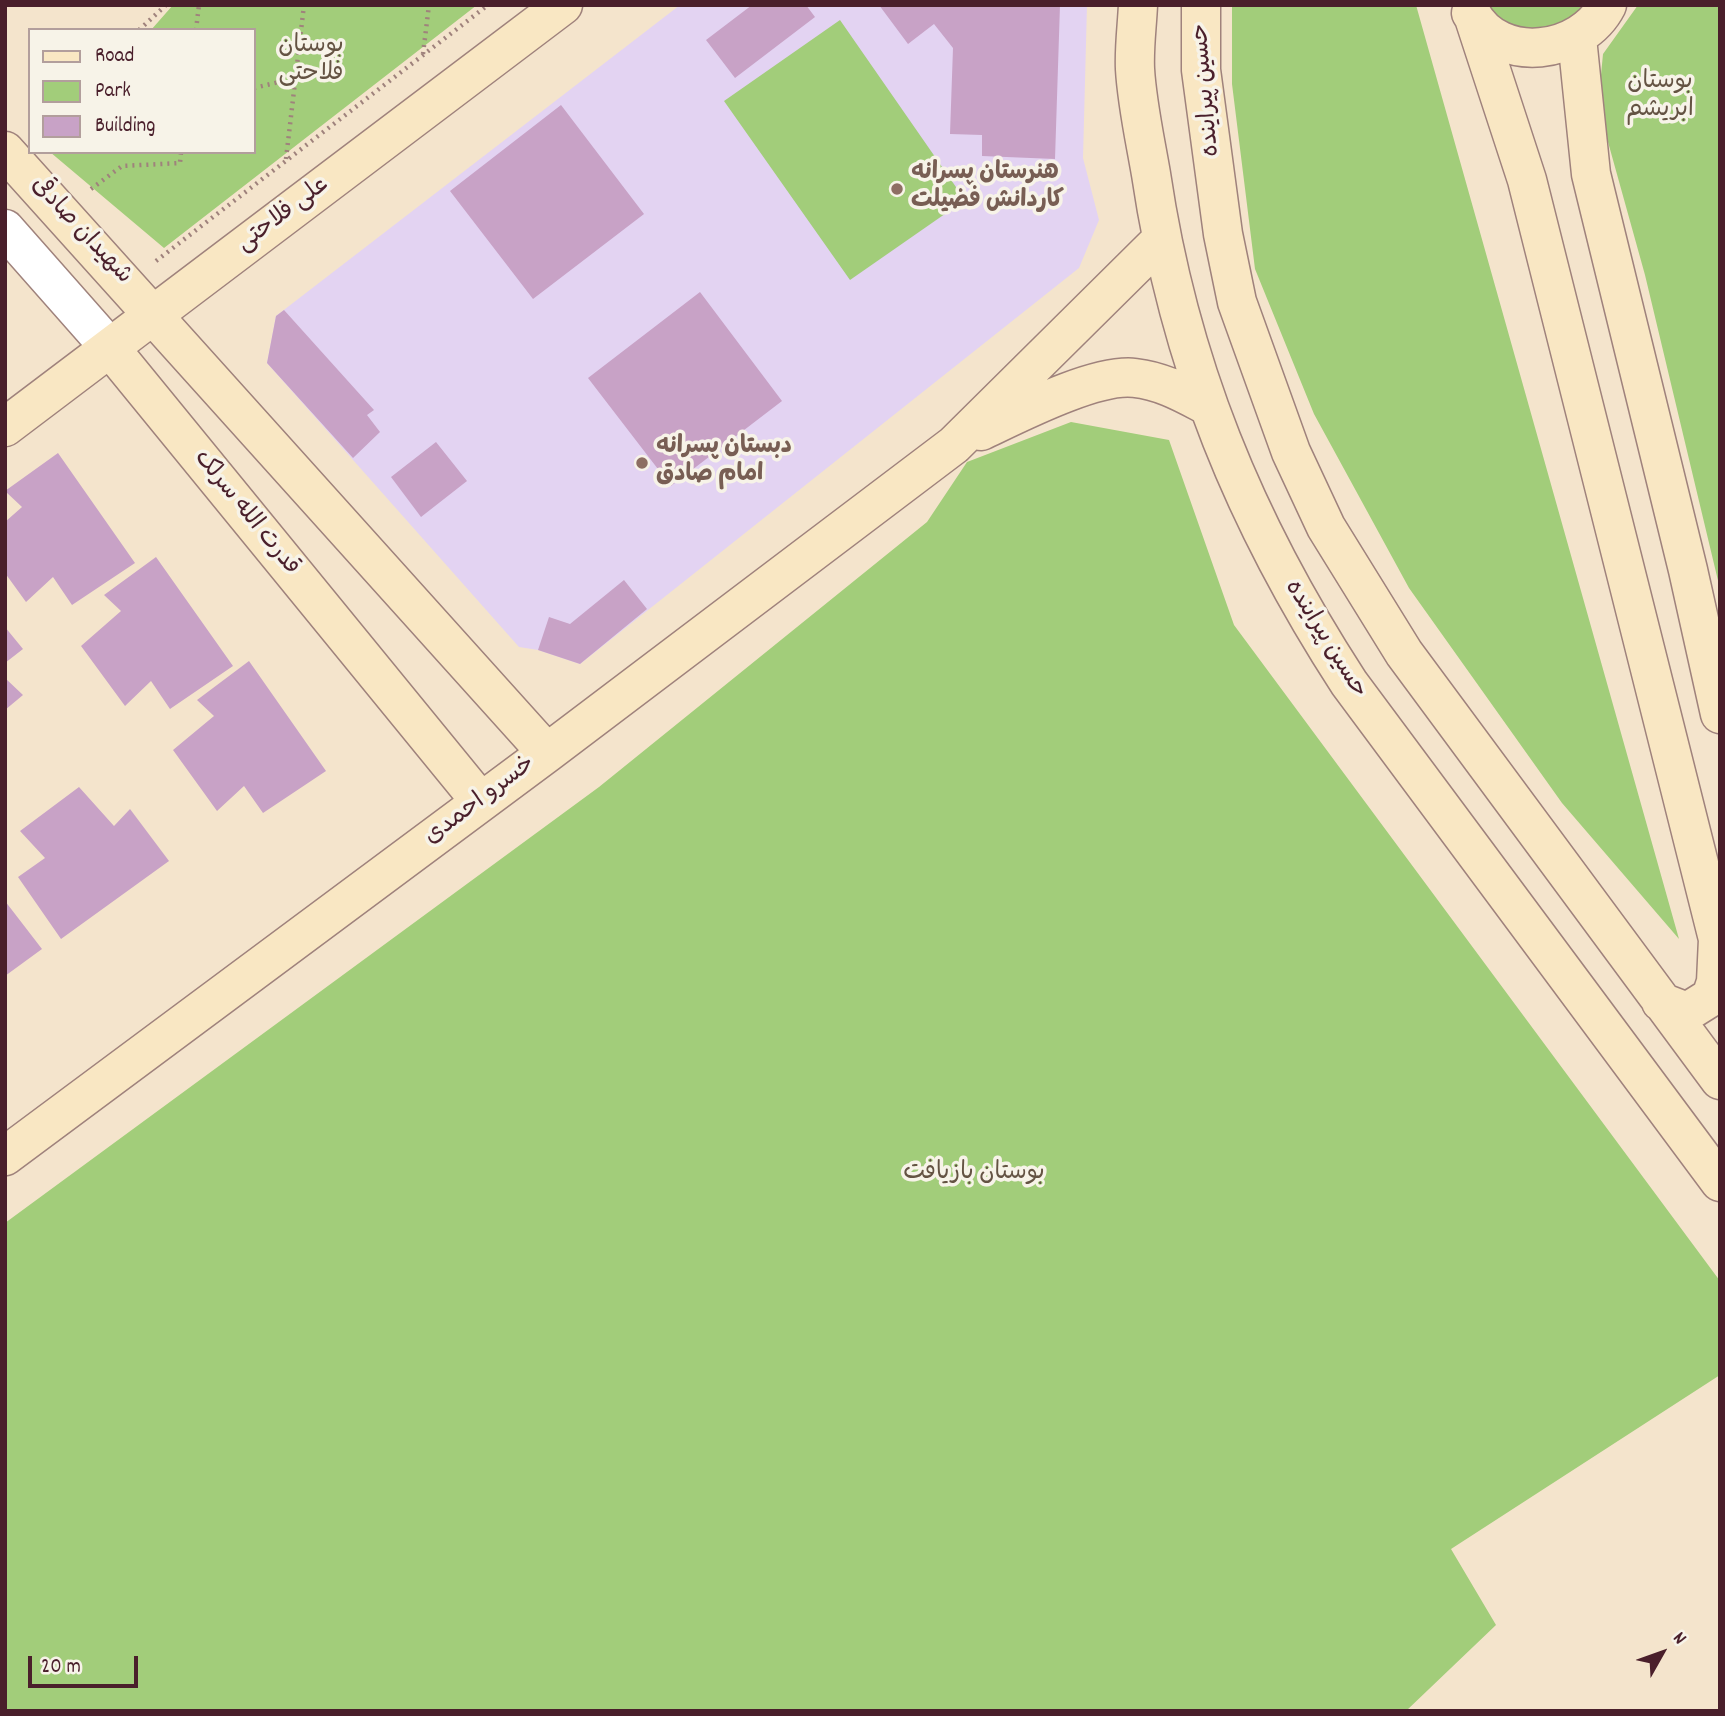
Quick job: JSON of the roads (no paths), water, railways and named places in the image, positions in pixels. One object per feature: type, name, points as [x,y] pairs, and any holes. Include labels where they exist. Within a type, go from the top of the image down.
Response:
[{"type":"street","name":"علی فلاحتی","points":[[5,427],[563,5]]},
{"type":"street","name":"حسین پیراینده","points":[[1138,5],[1135,69],[1161,240],[1206,405],[1271,552],[1307,619],[1349,683],[1720,1182]]},
{"type":"street","name":"حسین پیراینده","points":[[1201,5],[1201,70],[1223,234],[1237,302],[1297,465],[1326,527],[1404,653],[1720,1080]]},
{"type":"street","points":[[1470,12],[1490,34],[1510,44],[1533,48],[1556,47],[1577,38],[1591,27],[1607,5]]},
{"type":"street","points":[[1470,12],[1527,180],[1718,939],[1716,982],[1711,997],[1687,1012],[1661,1002]]},
{"type":"street","points":[[1577,38],[1591,174],[1685,557],[1720,714]]},
{"type":"street","name":"شهیدان صادقی","points":[[5,150],[155,314]]},
{"type":"street","name":"قدرت الله سرلک","points":[[5,229],[110,348],[481,802]]},
{"type":"street","points":[[954,444],[1161,240]]},
{"type":"street","points":[[155,314],[547,753]]},
{"type":"street","points":[[954,444],[1013,416],[1104,380],[1133,377],[1166,384],[1206,405]]},
{"type":"street","name":"خسرو احمدی","points":[[5,1156],[547,753],[954,444]]},
{"type":"place","name":"هنرستان پسرانه کاردانش فضیلت","points":[[897,189]]},
{"type":"place","name":"دبستان پسرانه امام صادق","points":[[642,463]]},
{"type":"park label","name":"بوستان فلاحتی","points":[[311,62]]},
{"type":"park label","name":"بوستان ابریشم","points":[[1660,98]]},
{"type":"park label","name":"بوستان بازیافت","points":[[974,1175]]}]
